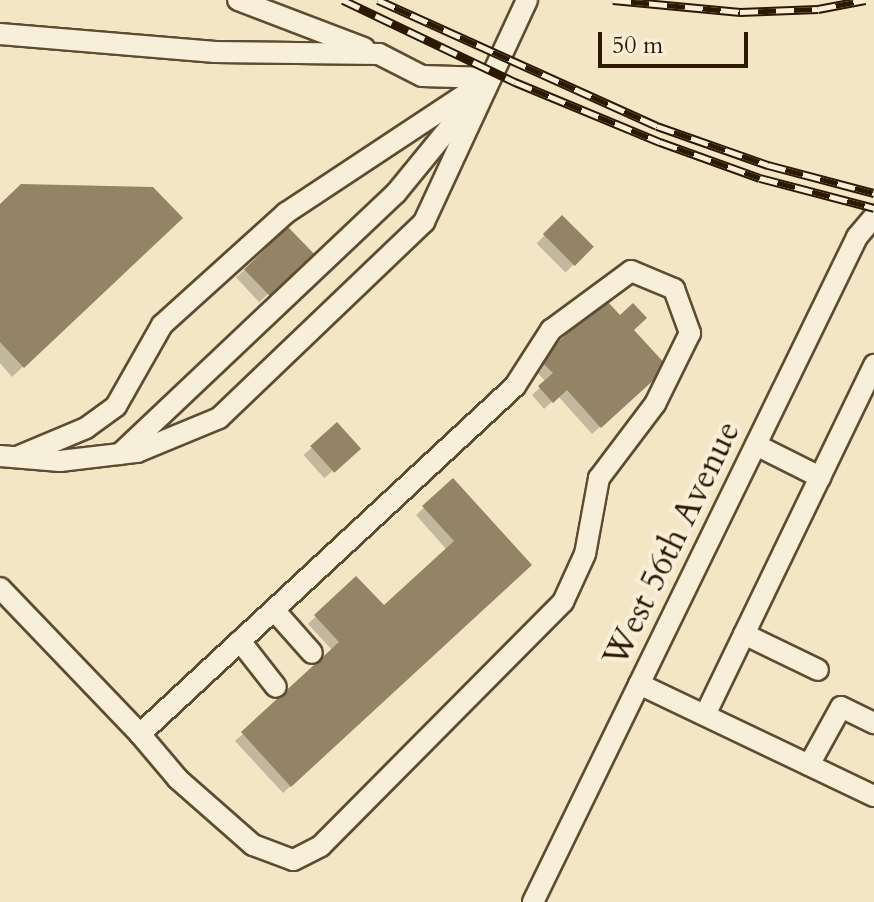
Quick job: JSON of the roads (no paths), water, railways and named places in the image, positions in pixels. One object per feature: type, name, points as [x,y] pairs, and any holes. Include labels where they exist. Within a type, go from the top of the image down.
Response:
[{"type":"street","points":[[238,0],[379,54],[422,76],[490,78]]},
{"type":"street","points":[[6,458],[60,461],[120,455],[175,439],[219,418],[424,222],[526,0]]},
{"type":"street","points":[[0,34],[215,52],[379,54]]},
{"type":"street","points":[[120,455],[396,193],[490,78]]},
{"type":"street","points":[[6,458],[86,428],[116,406],[162,325],[255,239],[490,78]]},
{"type":"street","name":"West 56th Avenue","points":[[533,902],[756,445],[865,241],[874,217]]},
{"type":"street","points":[[0,588],[140,734],[178,779],[253,845],[293,860],[321,846],[563,602],[585,554],[599,478],[655,404],[690,333],[674,289],[631,271],[551,330],[515,386],[140,734]]},
{"type":"street","points":[[705,715],[874,365]]},
{"type":"street","points":[[756,445],[820,477]]},
{"type":"street","points":[[274,610],[312,653]]},
{"type":"street","points":[[744,634],[818,670]]},
{"type":"street","points":[[240,641],[276,687]]},
{"type":"street","points":[[639,684],[874,796]]},
{"type":"street","points":[[809,765],[841,707],[874,723]]},
{"type":"railway","points":[[343,0],[515,82],[660,142],[760,178],[874,208]]},
{"type":"railway","points":[[378,0],[657,126],[768,165],[874,193]]},
{"type":"railway","points":[[613,0],[740,12],[818,9],[865,0]]}]
